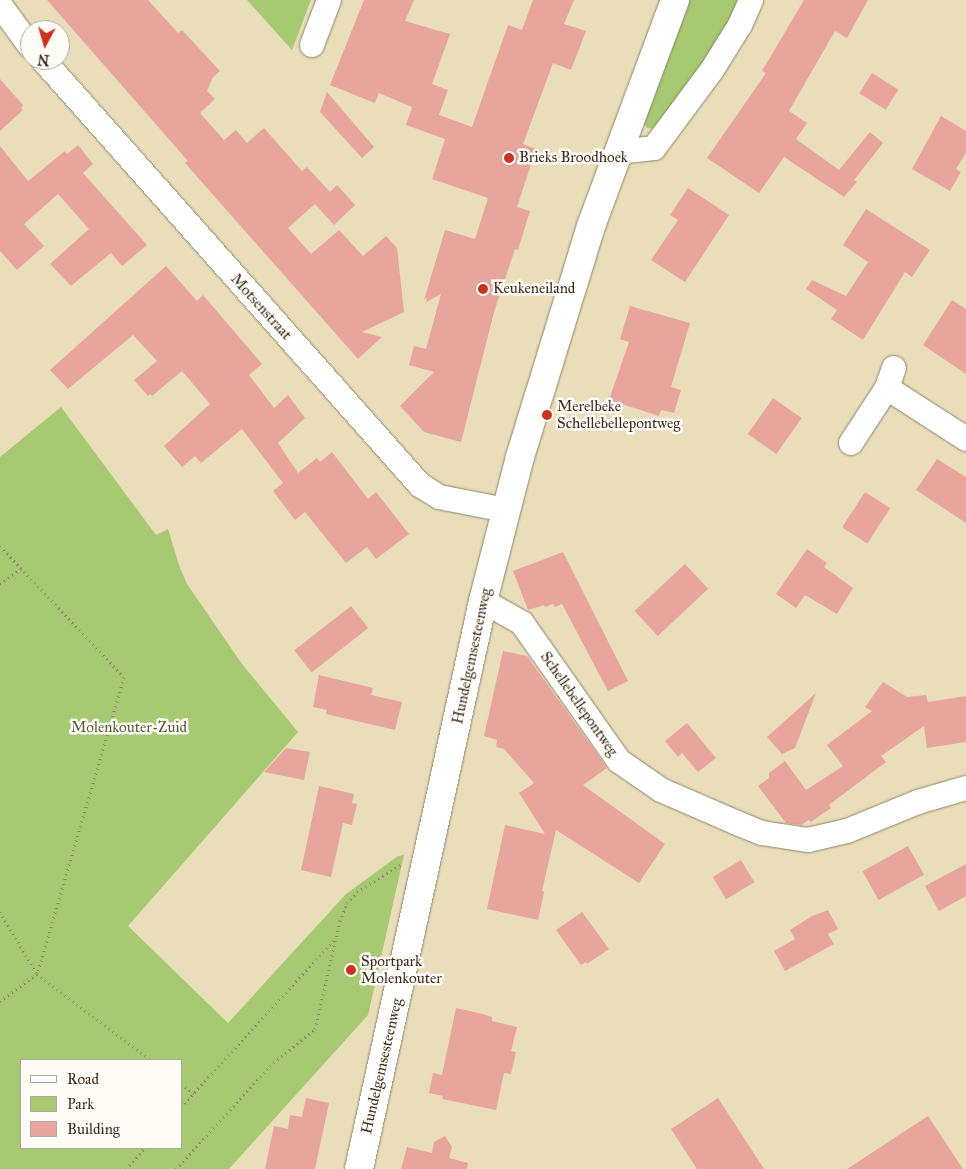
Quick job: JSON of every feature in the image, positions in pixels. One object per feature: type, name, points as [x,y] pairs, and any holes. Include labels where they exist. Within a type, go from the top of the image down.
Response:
[{"type":"main road","name":"Hundelgemsesteenweg","points":[[359,1169],[427,865],[483,601],[506,510],[576,272],[617,152],[674,0]]},
{"type":"street","points":[[312,45],[329,0]]},
{"type":"street","points":[[617,152],[654,148],[712,70],[740,25],[751,0]]},
{"type":"street","points":[[0,5],[20,32]]},
{"type":"street","name":"Motsenstraat","points":[[51,70],[420,485],[439,497],[506,510]]},
{"type":"street","points":[[852,443],[890,378],[966,438]]},
{"type":"street","name":"Schellebellepontweg","points":[[483,601],[522,623],[619,761],[661,790],[762,833],[808,840],[847,831],[918,802],[966,788]]},
{"type":"path","points":[[0,546],[124,677],[37,974],[0,1001]]},
{"type":"path","points":[[0,584],[22,569]]},
{"type":"path","points":[[176,1169],[270,1066],[308,1037],[315,1029],[347,902],[357,892],[396,865],[427,865]]},
{"type":"path","points":[[0,912],[37,974],[149,1059]]},
{"type":"path","points":[[182,1106],[337,937]]},
{"type":"path","points":[[182,1085],[194,1093]]},
{"type":"path","points":[[126,1169],[144,1149]]},
{"type":"green space","points":[[247,0],[311,0],[292,50]]},
{"type":"green space","points":[[688,0],[742,0],[728,27],[656,129],[647,128],[641,119]]},
{"type":"green space","name":"Molenkouter-Zuid","points":[[61,407],[156,535],[168,529],[187,584],[242,664],[298,732],[128,926],[228,1023],[346,894],[398,856],[404,855],[368,1015],[229,1169],[0,1169],[0,457]]},
{"type":"building","points":[[47,0],[148,0],[178,33],[182,30],[220,71],[213,77],[207,91],[215,99],[200,113],[224,140],[236,130],[247,143],[264,128],[302,171],[307,167],[330,192],[337,185],[355,205],[334,225],[315,204],[288,228],[311,254],[339,230],[363,256],[386,236],[397,248],[404,312],[362,332],[382,337],[358,359],[185,163],[188,161],[70,26],[70,20],[65,20]]},
{"type":"building","points":[[364,0],[414,0],[405,21],[450,34],[432,84],[448,90],[439,115],[472,127],[508,25],[522,30],[533,0],[574,0],[564,24],[586,31],[571,70],[553,63],[523,144],[536,149],[517,207],[530,211],[518,250],[515,249],[494,312],[461,442],[424,432],[400,406],[434,372],[409,365],[414,346],[426,349],[441,294],[426,302],[427,297],[424,300],[445,230],[475,239],[488,198],[432,179],[445,139],[406,125],[412,107],[379,93],[375,103],[330,85]]},
{"type":"building","points":[[804,0],[868,0],[847,38],[835,31],[789,111],[807,123],[796,139],[839,170],[870,132],[883,143],[854,180],[857,182],[844,197],[784,157],[759,193],[707,158],[766,73],[762,71]]},
{"type":"building","points":[[872,73],[898,89],[886,110],[859,93]]},
{"type":"building","points":[[0,79],[23,105],[21,108],[23,110],[0,131]]},
{"type":"building","points":[[327,92],[374,147],[362,158],[320,112]]},
{"type":"building","points":[[941,116],[966,131],[966,153],[956,169],[961,172],[950,191],[912,169]]},
{"type":"building","points":[[78,145],[93,164],[83,173],[147,245],[122,266],[111,253],[71,286],[50,264],[89,229],[58,194],[24,224],[44,246],[17,270],[0,251],[0,146],[28,181],[65,151],[67,154]]},
{"type":"building","points":[[688,188],[729,215],[685,282],[651,260],[678,220],[670,215]]},
{"type":"building","points":[[866,209],[930,250],[912,277],[905,272],[863,340],[831,319],[837,310],[806,289],[812,280],[846,296],[868,262],[843,245]]},
{"type":"building","points":[[166,266],[197,301],[203,295],[262,364],[249,375],[274,408],[288,395],[305,418],[278,443],[298,473],[317,458],[320,462],[332,452],[368,499],[376,492],[409,534],[376,559],[367,547],[346,563],[305,512],[295,520],[273,491],[283,483],[242,429],[201,463],[195,456],[182,467],[164,446],[210,404],[182,371],[152,396],[150,394],[148,396],[134,380],[157,361],[133,335],[68,389],[50,370]]},
{"type":"building","points":[[952,300],[966,309],[966,374],[923,345]]},
{"type":"building","points":[[630,306],[690,323],[671,387],[681,390],[674,413],[661,410],[659,416],[609,400],[629,342],[620,339]]},
{"type":"building","points":[[773,398],[802,418],[776,454],[748,434]]},
{"type":"building","points":[[937,459],[966,477],[966,523],[916,490]]},
{"type":"building","points":[[865,492],[890,508],[867,544],[842,527]]},
{"type":"building","points":[[807,549],[827,563],[824,567],[853,588],[837,614],[805,595],[796,608],[776,594]]},
{"type":"building","points":[[563,552],[628,681],[608,691],[562,604],[555,607],[553,604],[545,607],[544,605],[528,610],[513,571]]},
{"type":"building","points":[[685,564],[708,589],[658,636],[635,611]]},
{"type":"building","points":[[351,606],[368,628],[312,672],[294,650]]},
{"type":"building","points":[[503,651],[527,656],[607,768],[583,785],[665,844],[639,883],[556,830],[542,891],[544,892],[538,920],[487,909],[505,825],[545,834],[519,793],[534,783],[504,749],[496,747],[497,740],[484,736]]},
{"type":"building","points":[[319,675],[373,688],[371,695],[402,702],[395,730],[326,714],[327,710],[313,707]]},
{"type":"building","points":[[883,682],[907,697],[926,695],[928,702],[966,696],[966,742],[927,748],[924,726],[881,756],[886,762],[829,805],[831,808],[811,822],[809,820],[801,825],[786,823],[758,786],[769,778],[769,773],[785,761],[806,790],[843,766],[827,745],[872,711],[865,707]]},
{"type":"building","points":[[816,693],[795,748],[782,754],[767,737]]},
{"type":"building","points":[[687,723],[716,758],[698,772],[682,753],[678,757],[665,741]]},
{"type":"building","points":[[286,748],[310,752],[304,780],[264,772]]},
{"type":"building","points":[[319,786],[354,794],[352,803],[357,804],[352,825],[343,823],[331,877],[301,870]]},
{"type":"building","points":[[908,846],[924,875],[879,900],[863,871]]},
{"type":"building","points":[[741,860],[754,882],[726,899],[713,877]]},
{"type":"building","points":[[966,864],[966,896],[939,911],[925,886]]},
{"type":"building","points":[[828,910],[838,929],[828,934],[834,944],[785,971],[774,951],[795,939],[790,930],[812,916]]},
{"type":"building","points":[[582,912],[609,949],[587,964],[586,962],[581,965],[556,930]]},
{"type":"building","points":[[456,1008],[483,1014],[492,1017],[492,1021],[517,1027],[511,1051],[516,1052],[511,1074],[504,1073],[496,1110],[442,1099],[443,1096],[429,1093],[433,1073],[442,1075]]},
{"type":"building","points":[[306,1098],[329,1103],[315,1169],[265,1169],[274,1126],[288,1129],[290,1115],[302,1117]]},
{"type":"building","points":[[718,1098],[764,1169],[697,1169],[671,1129]]},
{"type":"building","points":[[928,1116],[963,1169],[847,1169]]},
{"type":"building","points":[[445,1136],[452,1147],[449,1158],[468,1163],[467,1169],[401,1169],[407,1147],[432,1153],[434,1142]]},
{"type":"place","name":"Brieks Broodhoek","points":[[509,158]]},
{"type":"place","name":"Keukeneiland","points":[[483,289]]},
{"type":"place","name":"Merelbeke Schellebellepontweg","points":[[547,415]]},
{"type":"place","name":"Sportpark Molenkouter","points":[[351,970]]}]
